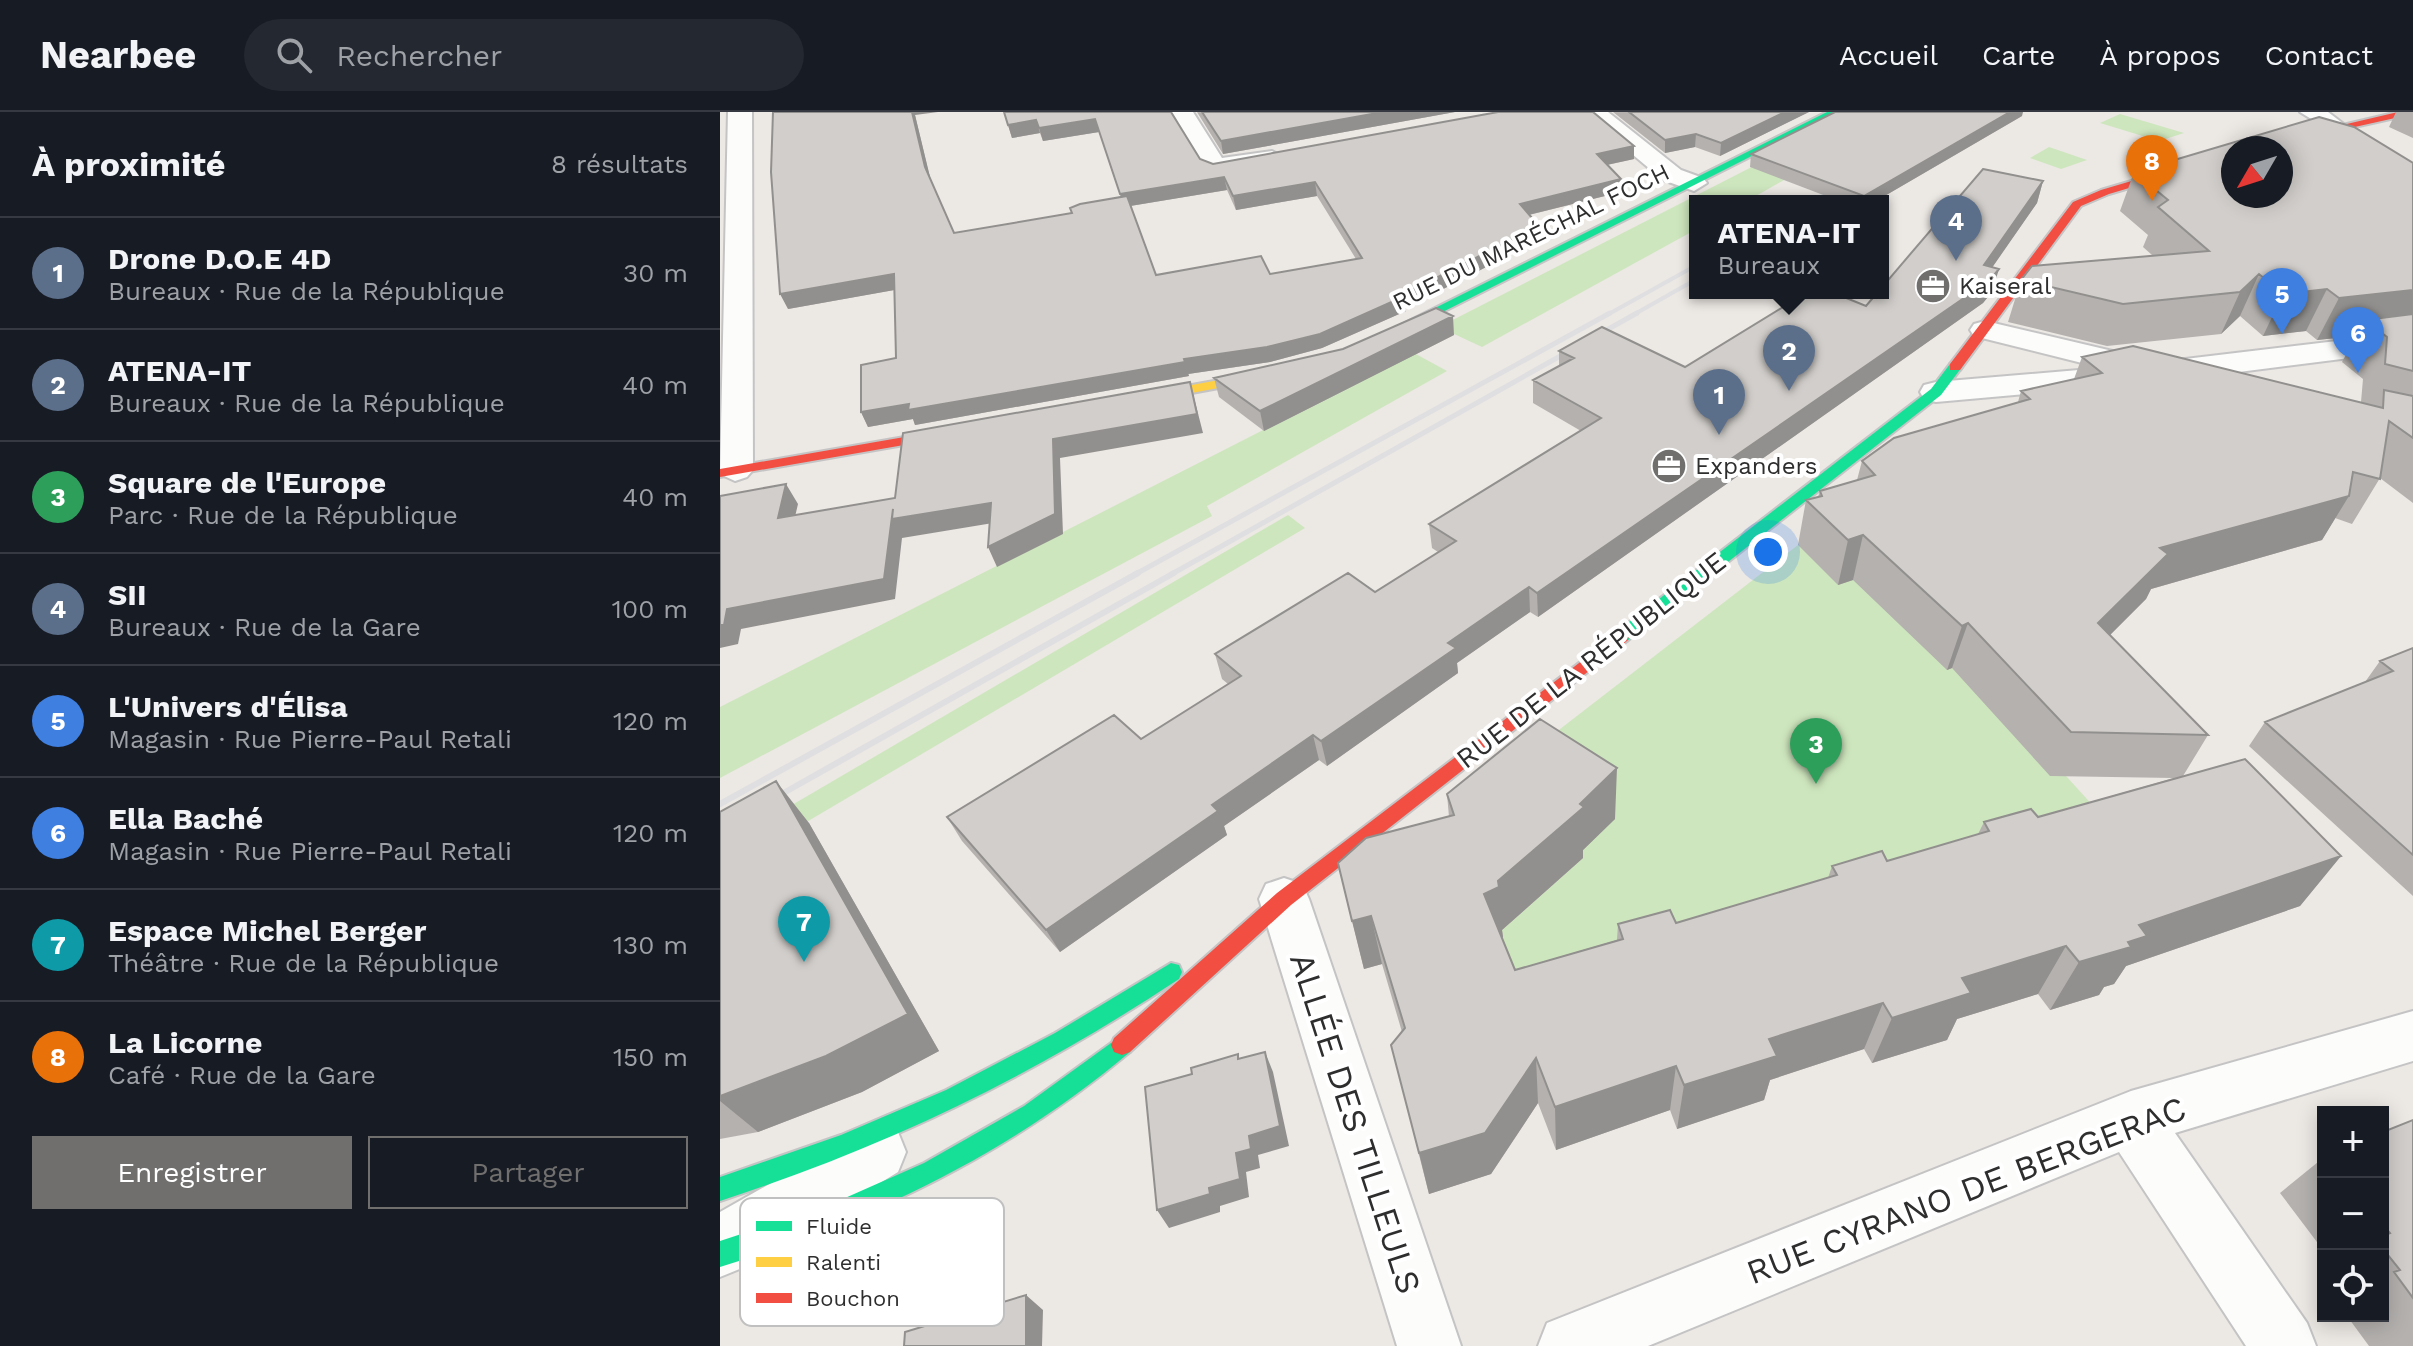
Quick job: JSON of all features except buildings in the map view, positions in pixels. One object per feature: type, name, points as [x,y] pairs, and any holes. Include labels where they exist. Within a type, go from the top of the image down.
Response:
[{"type":"main road","name":"RUE DU MARÉCHAL FOCH","points":[[1365,346],[1834,112]]},
{"type":"main road","points":[[2337,139],[2411,112]]},
{"type":"main road","points":[[2285,136],[2312,123]]},
{"type":"main road","name":"RUE DE LA RÉPUBLIQUE","points":[[872,1198],[995,1137],[1099,1066],[1284,899],[1936,392],[2077,204],[2105,192],[2221,158]]},
{"type":"main road","points":[[1116,403],[1293,369]]},
{"type":"main road","points":[[727,472],[976,428]]},
{"type":"main road","name":"RUE DE LA RÉPUBLIQUE","points":[[720,1189],[784,1170],[915,1119],[1058,1046],[1284,899]]},
{"type":"main road","name":"RUE DE LA RÉPUBLIQUE","points":[[720,1254],[740,1248]]},
{"type":"street","points":[[727,472],[737,274],[729,171],[740,114],[771,112]]},
{"type":"street","points":[[1181,112],[1215,166],[1297,155]]},
{"type":"street","points":[[1594,112],[1672,175],[1694,183]]},
{"type":"street","points":[[2312,123],[2337,139]]},
{"type":"street","points":[[1985,330],[2247,393]]},
{"type":"street","points":[[1936,392],[2160,372],[2413,341]]},
{"type":"street","name":"ALLÉE DES TILLEULS","points":[[1284,899],[1429,1346]]},
{"type":"street","name":"RUE CYRANO DE BERGERAC","points":[[1570,1346],[2131,1119],[2413,1036]]},
{"type":"street","name":"RUE DE LA RÉPUBLIQUE","points":[[801,1198],[1058,1046]]},
{"type":"street","points":[[2131,1119],[2284,1346]]},
{"type":"street","name":"RUE DE LA RÉPUBLIQUE","points":[[720,1246],[740,1234]]},
{"type":"green space","points":[[1859,112],[1784,180],[1758,195],[1697,195]]},
{"type":"green space","points":[[2120,114],[2184,133],[2159,141],[2100,123]]},
{"type":"green space","points":[[2049,147],[2087,160],[2061,169],[2030,158]]},
{"type":"green space","points":[[1689,199],[1689,233],[1482,347],[1439,327]]},
{"type":"green space","points":[[1414,353],[1447,371],[1207,506],[1212,516],[720,778],[720,707]]},
{"type":"green space","points":[[1288,515],[1305,528],[720,873],[720,847]]},
{"type":"green space","points":[[1798,545],[1858,572],[1892,599],[1940,646],[2050,775],[2066,776],[2127,843],[1536,1012],[1484,946],[1583,858],[1529,753]]},
{"type":"railway","points":[[1823,195],[1844,184]]},
{"type":"railway","points":[[1607,315],[1689,269]]},
{"type":"railway","points":[[1633,315],[1689,283]]},
{"type":"railway","points":[[1134,575],[1610,313]]},
{"type":"railway","points":[[1170,575],[1637,313]]},
{"type":"railway","points":[[720,804],[1138,573]]},
{"type":"railway","points":[[764,804],[1174,573]]},
{"type":"traffic: fast","points":[[1387,335],[1834,112]]},
{"type":"traffic: fast","points":[[1621,637],[1936,392],[1955,367]]},
{"type":"traffic: fast","points":[[720,1189],[841,1147],[954,1098],[1063,1040],[1171,972]]},
{"type":"traffic: fast","points":[[875,1198],[933,1172],[1032,1114],[1079,1081],[1122,1045]]},
{"type":"traffic: fast","points":[[720,1254],[740,1248]]},
{"type":"traffic: slow","points":[[1132,400],[1273,374]]},
{"type":"traffic: jam","points":[[2293,138],[2411,112]]},
{"type":"traffic: jam","points":[[1955,367],[2077,204],[2105,192],[2221,158]]},
{"type":"traffic: jam","points":[[720,473],[962,431]]},
{"type":"traffic: jam","points":[[1122,1045],[1284,899],[1621,637]]},
{"type":"place","name":"La Licorne","points":[[2152,201]]},
{"type":"place","name":"SII","points":[[1956,261]]},
{"type":"place","name":"Kaiseral","points":[[1933,286]]},
{"type":"place","name":"L'Univers d'Élisa","points":[[2282,334]]},
{"type":"place","name":"Ella Baché","points":[[2358,373]]},
{"type":"place","name":"ATENA-IT","points":[[1789,391]]},
{"type":"place","name":"Drone D.O.E 4D","points":[[1719,435]]},
{"type":"place","name":"Expanders","points":[[1669,466]]},
{"type":"place","name":"Square de l'Europe","points":[[1816,784]]},
{"type":"place","name":"Espace Michel Berger","points":[[804,962]]}]
